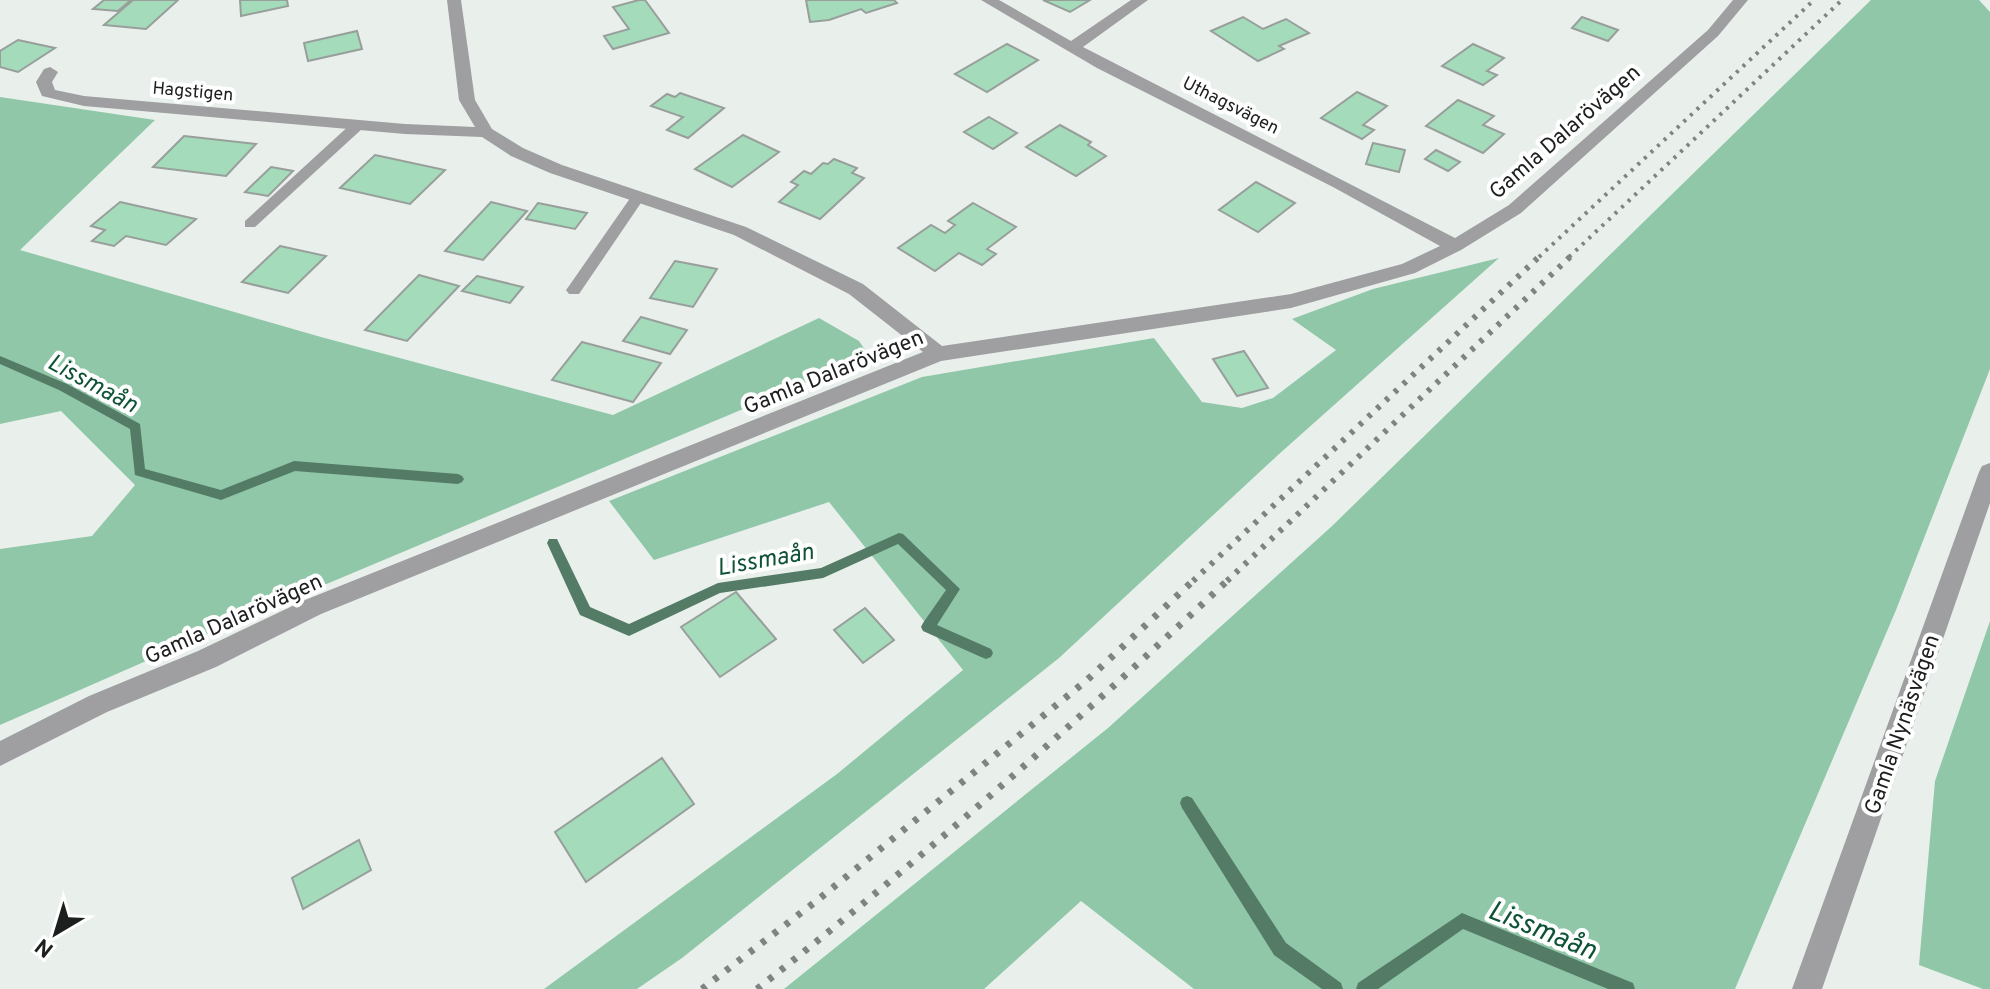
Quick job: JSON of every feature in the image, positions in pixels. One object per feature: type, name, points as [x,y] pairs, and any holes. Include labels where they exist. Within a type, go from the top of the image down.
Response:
[{"type":"street","points":[[454,0],[467,100],[486,132],[517,152],[556,169],[740,231],[856,289],[938,354]]},
{"type":"street","name":"Uthagsvägen","points":[[988,0],[1073,47],[1384,205],[1455,246]]},
{"type":"street","points":[[1073,47],[1141,0]]},
{"type":"street","name":"Gamla Dalarövägen","points":[[0,754],[98,704],[207,659],[313,607],[938,354],[1291,301],[1408,269],[1455,246],[1515,209],[1713,33],[1741,0]]},
{"type":"street","name":"Hagstigen","points":[[50,72],[44,82],[48,93],[84,101],[358,125],[486,132]]},
{"type":"street","name":"Gamla Nynäsvägen","points":[[1809,985],[1990,472]]},
{"type":"lane","points":[[250,224],[358,125]]},
{"type":"lane","points":[[574,290],[638,197]]},
{"type":"green space","points":[[1871,0],[1979,0],[1990,12],[1990,369],[1896,610],[1735,989],[1194,989],[1081,901],[984,989],[784,989],[1108,728],[1331,527]]},
{"type":"green space","points":[[0,97],[155,120],[20,250],[321,337],[613,415],[819,318],[859,341],[869,356],[210,633],[0,725],[0,549],[92,536],[135,485],[61,411],[0,424]]},
{"type":"green space","points":[[1499,258],[1278,455],[1059,658],[682,958],[637,989],[544,989],[837,774],[963,670],[829,502],[654,560],[609,501],[922,377],[1154,338],[1202,402],[1242,408],[1273,398],[1336,350],[1292,319],[1373,289]]},
{"type":"green space","points":[[1990,621],[1990,989],[1983,989],[1919,965],[1935,781]]},
{"type":"building","points":[[104,0],[131,0],[118,11],[93,9]]},
{"type":"building","points":[[133,0],[178,0],[146,29],[104,25]]},
{"type":"building","points":[[240,0],[287,0],[288,6],[241,16]]},
{"type":"building","points":[[645,0],[669,33],[613,49],[604,36],[629,29],[613,7]]},
{"type":"building","points":[[806,0],[894,0],[897,3],[866,13],[861,9],[829,20],[810,22]]},
{"type":"building","points":[[1043,0],[1090,0],[1070,12]]},
{"type":"building","points":[[1243,17],[1263,29],[1286,19],[1309,33],[1279,46],[1284,49],[1258,61],[1211,31]]},
{"type":"building","points":[[1582,17],[1618,30],[1608,41],[1572,28]]},
{"type":"building","points":[[357,31],[362,49],[308,61],[304,43]]},
{"type":"building","points":[[18,40],[55,48],[18,72],[0,67],[0,51]]},
{"type":"building","points":[[1007,44],[1038,60],[987,92],[955,74]]},
{"type":"building","points":[[1473,44],[1504,58],[1487,71],[1497,75],[1483,85],[1442,66]]},
{"type":"building","points":[[1357,92],[1387,106],[1363,125],[1374,130],[1362,139],[1321,118]]},
{"type":"building","points":[[680,93],[724,108],[688,138],[667,130],[683,117],[651,106],[667,94],[675,97]]},
{"type":"building","points":[[1458,100],[1494,116],[1483,125],[1504,134],[1483,153],[1426,126]]},
{"type":"building","points":[[989,117],[1017,133],[993,149],[964,132]]},
{"type":"building","points":[[1060,125],[1091,142],[1088,145],[1106,156],[1076,176],[1026,147]]},
{"type":"building","points":[[743,135],[779,152],[732,187],[695,169]]},
{"type":"building","points":[[184,136],[256,144],[226,176],[153,167]]},
{"type":"building","points":[[1373,143],[1405,150],[1399,172],[1366,164]]},
{"type":"building","points":[[1436,150],[1460,162],[1448,171],[1425,159]]},
{"type":"building","points":[[375,155],[445,170],[410,204],[340,188]]},
{"type":"building","points":[[834,159],[857,168],[852,173],[864,178],[820,219],[779,202],[798,185],[791,182],[804,171],[811,174],[823,163],[828,164]]},
{"type":"building","points":[[271,167],[293,171],[268,196],[245,192]]},
{"type":"building","points":[[1256,182],[1295,203],[1258,232],[1219,210]]},
{"type":"building","points":[[120,202],[196,219],[166,245],[126,236],[114,246],[92,241],[105,230],[91,226]]},
{"type":"building","points":[[491,202],[527,211],[483,260],[445,251]]},
{"type":"building","points":[[538,203],[587,213],[575,229],[526,219]]},
{"type":"building","points":[[973,203],[1016,227],[987,249],[996,254],[982,265],[959,253],[935,271],[898,248],[931,225],[945,233],[955,225],[948,221]]},
{"type":"building","points":[[280,246],[326,256],[288,293],[242,282]]},
{"type":"building","points":[[675,261],[717,269],[693,307],[650,298]]},
{"type":"building","points":[[419,275],[459,286],[407,341],[365,330]]},
{"type":"building","points":[[477,276],[523,287],[510,303],[462,291]]},
{"type":"building","points":[[641,317],[687,330],[670,354],[623,341]]},
{"type":"building","points":[[582,342],[661,363],[633,402],[552,380]]},
{"type":"building","points":[[1244,351],[1268,388],[1237,396],[1213,359]]},
{"type":"building","points":[[736,592],[776,639],[720,677],[681,627]]},
{"type":"building","points":[[865,608],[894,640],[863,663],[834,630]]},
{"type":"building","points":[[662,758],[694,804],[586,882],[555,832]]},
{"type":"building","points":[[359,840],[371,870],[303,909],[292,878]]},
{"type":"waterway","name":"Lissmaån","points":[[0,360],[63,387],[136,427],[139,472],[221,495],[294,466],[458,479]]},
{"type":"waterway","name":"Lissmaån","points":[[553,543],[585,611],[629,630],[718,588],[823,573],[899,538],[954,589],[928,627],[986,653]]},
{"type":"waterway","name":"Lissmaån","points":[[1187,803],[1280,949],[1335,989]]},
{"type":"waterway","name":"Lissmaån","points":[[1364,989],[1462,921],[1627,989]]},
{"type":"railway","points":[[1539,257],[1814,0]]},
{"type":"railway","points":[[1569,257],[1842,0]]},
{"type":"railway","points":[[1193,581],[1541,255]]},
{"type":"railway","points":[[1227,581],[1572,255]]},
{"type":"railway","points":[[702,989],[819,899],[1087,680],[1195,579]]},
{"type":"railway","points":[[757,989],[879,891],[998,789],[1229,579]]}]
